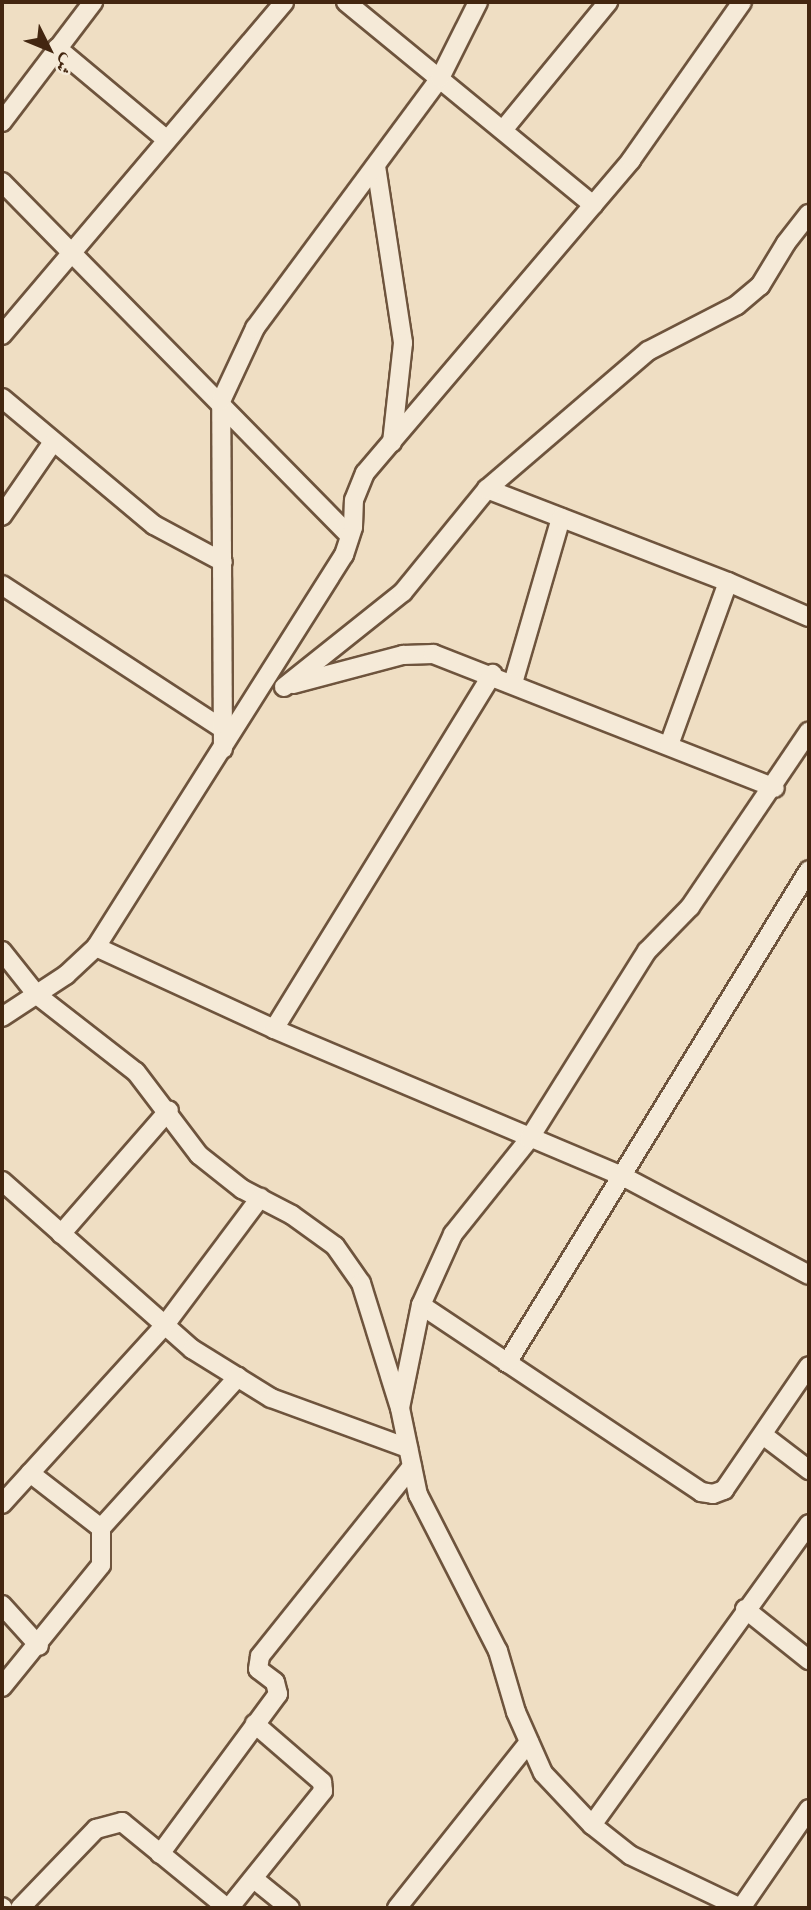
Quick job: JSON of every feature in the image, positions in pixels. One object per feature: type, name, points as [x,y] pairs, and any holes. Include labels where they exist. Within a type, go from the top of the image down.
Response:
[{"type":"street","points":[[2,122],[93,2]]},
{"type":"street","points":[[2,335],[284,2]]},
{"type":"street","points":[[346,2],[593,205]]},
{"type":"street","points":[[223,749],[220,728],[223,562],[221,401],[255,328],[440,78],[478,2]]},
{"type":"street","points":[[503,130],[608,2]]},
{"type":"street","points":[[2,1017],[37,995],[96,947],[257,697],[344,555],[350,536],[354,500],[365,473],[631,160],[742,2]]},
{"type":"street","points":[[57,48],[167,140]]},
{"type":"street","points":[[376,166],[403,343],[392,442]]},
{"type":"street","points":[[2,182],[221,401],[350,536]]},
{"type":"street","points":[[284,687],[403,593],[487,489],[648,351],[737,305],[760,286],[809,214]]},
{"type":"street","points":[[2,398],[154,525],[223,562]]},
{"type":"street","points":[[2,516],[53,442]]},
{"type":"street","points":[[487,489],[728,582],[809,617]]},
{"type":"street","points":[[513,683],[561,518]]},
{"type":"street","points":[[669,745],[728,582]]},
{"type":"street","points":[[2,585],[220,728]]},
{"type":"street","points":[[257,697],[403,654],[433,654],[492,674],[775,788]]},
{"type":"street","points":[[274,1029],[492,674]]},
{"type":"street","points":[[400,1408],[421,1306],[453,1234],[528,1139],[647,951],[690,907],[775,788],[809,731]]},
{"type":"street","points":[[507,1363],[624,1177],[809,870]]},
{"type":"street","points":[[96,947],[274,1029],[528,1139],[624,1177],[809,1275]]},
{"type":"street","points":[[2,951],[37,995],[135,1072],[169,1110],[199,1155],[260,1198],[335,1245],[355,1274],[400,1408],[418,1495],[498,1651],[529,1742],[543,1773],[592,1825],[630,1855],[716,1903],[741,1908],[809,1809]]},
{"type":"street","points":[[61,1234],[169,1110]]},
{"type":"street","points":[[2,1181],[165,1325],[237,1377],[271,1398],[410,1457]]},
{"type":"street","points":[[2,1504],[165,1325],[260,1198]]},
{"type":"street","points":[[421,1306],[701,1492],[713,1494],[724,1490],[809,1366]]},
{"type":"street","points":[[2,1687],[39,1646],[101,1565],[101,1528],[237,1377]]},
{"type":"street","points":[[763,1435],[809,1470]]},
{"type":"street","points":[[160,1854],[278,1694],[275,1682],[258,1670],[260,1656],[410,1457]]},
{"type":"street","points":[[30,1474],[101,1528]]},
{"type":"street","points":[[592,1825],[745,1609],[809,1524]]},
{"type":"street","points":[[2,1605],[39,1646]]},
{"type":"street","points":[[745,1609],[809,1660]]},
{"type":"street","points":[[20,1908],[96,1829],[107,1823],[121,1822],[228,1908],[323,1791],[322,1783],[255,1724]]},
{"type":"street","points":[[397,1908],[529,1742]]},
{"type":"street","points":[[254,1879],[290,1908]]}]
